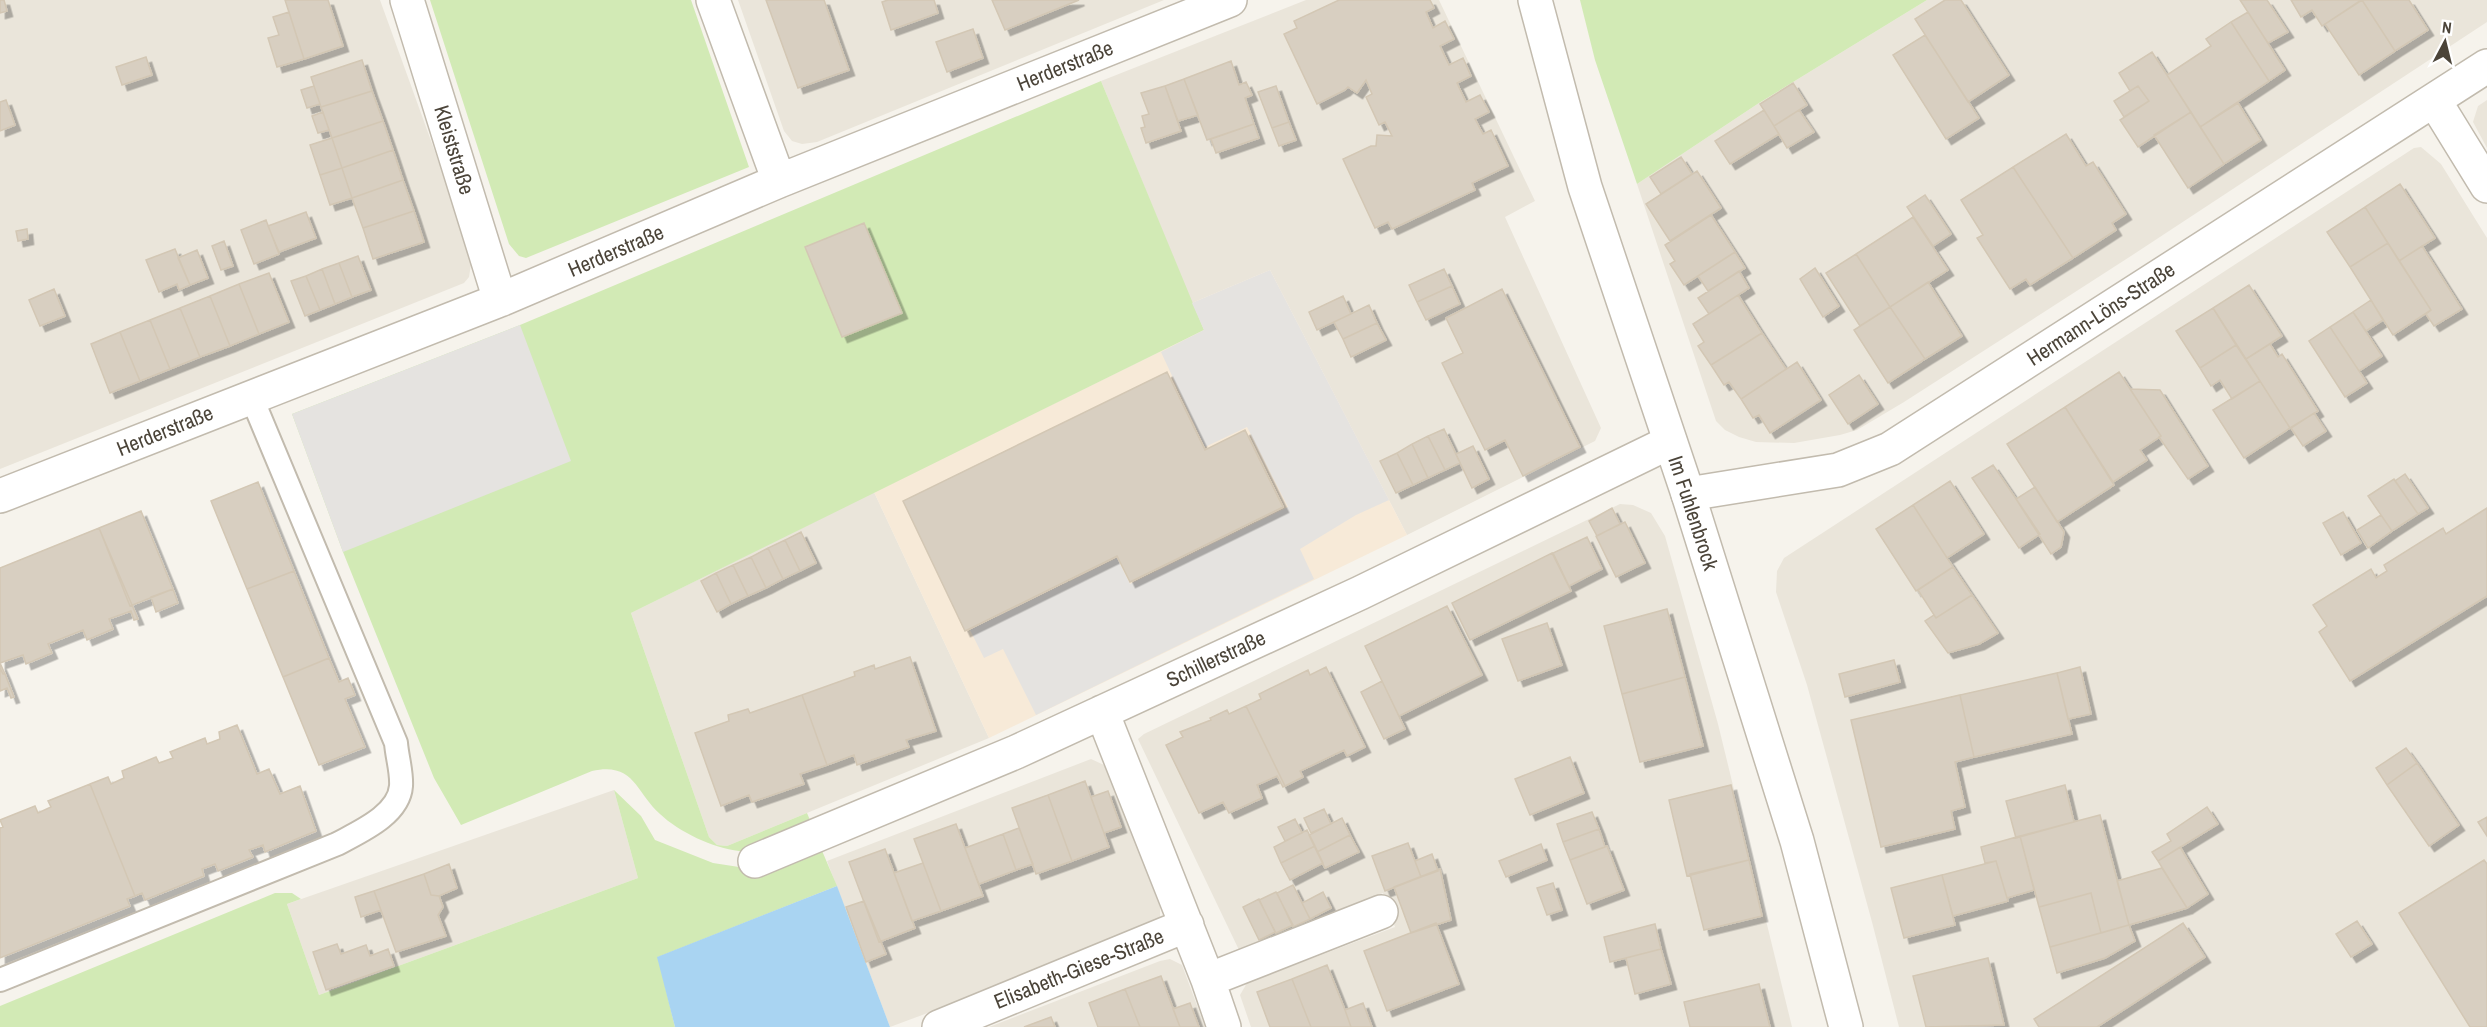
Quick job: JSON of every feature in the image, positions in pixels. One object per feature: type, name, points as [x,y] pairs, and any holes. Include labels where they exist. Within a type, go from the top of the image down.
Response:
[{"type":"street","name":"Kleiststraße","points":[[407,0],[500,300]]},
{"type":"street","points":[[713,0],[779,181]]},
{"type":"street","name":"Herderstraße","points":[[0,496],[500,300],[779,181],[1230,0]]},
{"type":"street","name":"Im Fuhlenbrock","points":[[1535,0],[1585,186],[1688,494],[1797,841],[1846,1027]]},
{"type":"street","name":"Hermann-Löns-Straße","points":[[1688,494],[1838,470],[1890,449],[2487,66]]},
{"type":"street","points":[[2434,100],[2487,186]]},
{"type":"street","name":"Schillerstraße","points":[[755,861],[1016,752],[1371,588],[1670,442]]},
{"type":"street","name":"Elisabeth-Giese-Straße","points":[[1102,712],[1187,925],[1224,1027]]},
{"type":"street","points":[[1208,980],[1381,912]]},
{"type":"street","name":"Elisabeth-Giese-Straße","points":[[939,1027],[1187,925]]},
{"type":"lane","points":[[0,980],[337,844],[376,823],[391,808],[401,787],[396,743],[251,396]]},
{"type":"shaded area","points":[[0,0],[380,0],[468,243],[472,258],[469,277],[464,283],[0,469]]},
{"type":"shaded area","points":[[738,0],[1164,0],[817,142],[802,144],[792,141],[784,131]]},
{"type":"shaded area","points":[[1306,0],[1439,0],[1535,201],[1505,217],[1601,428],[1595,441],[1407,535],[1270,270],[1192,303],[1101,81]]},
{"type":"shaded area","points":[[1927,0],[2487,0],[2487,22],[2131,256],[1857,430],[1794,443],[1756,442],[1739,437],[1725,430],[1716,421],[1637,184],[1759,103]]},
{"type":"shaded area","points":[[2487,100],[2487,148],[2473,122],[2478,106]]},
{"type":"shaded area","points":[[2421,147],[2441,164],[2487,238],[2487,1027],[1899,1027],[1807,685],[1776,592],[1777,571],[1784,558],[2414,148]]},
{"type":"shaded area","points":[[1270,270],[1407,535],[989,738],[874,492],[1204,330],[1192,303]]},
{"type":"shaded area","points":[[1270,270],[1389,500],[1356,515],[1300,549],[1314,579],[1036,715],[1003,649],[984,658],[970,630],[1117,558],[1130,584],[1288,507],[1247,427],[1205,447],[1161,352],[1204,330],[1192,303]]},
{"type":"shaded area","points":[[520,325],[571,461],[343,552],[292,414]]},
{"type":"shaded area","points":[[874,492],[989,738],[727,846],[717,845],[709,837],[631,613]]},
{"type":"shaded area","points":[[1620,504],[1633,505],[1651,513],[1665,536],[1718,724],[1792,1027],[1251,1027],[1240,995],[1247,983],[1395,927],[1383,893],[1239,950],[1138,739],[1144,734]]},
{"type":"shaded area","points":[[1091,759],[1104,765],[1109,774],[1160,907],[1160,918],[1153,927],[1142,933],[890,1027],[827,861]]},
{"type":"shaded area","points":[[614,790],[638,878],[319,995],[287,904]]},
{"type":"shaded area","points":[[1170,959],[1182,965],[1205,1027],[989,1027],[1160,961]]},
{"type":"green space","points":[[430,0],[691,0],[749,167],[526,258],[519,256],[509,244]]},
{"type":"green space","points":[[1580,0],[1927,0],[1759,103],[1637,184],[1595,60]]},
{"type":"green space","points":[[1101,81],[1204,330],[631,613],[709,837],[717,845],[727,846],[807,813],[815,832],[758,850],[739,851],[718,846],[697,838],[668,821],[626,775],[606,769],[592,771],[461,825],[434,778],[343,552],[292,414],[520,325]]},
{"type":"green space","points":[[614,790],[641,816],[655,840],[713,863],[739,867],[778,861],[820,846],[837,886],[658,957],[675,1027],[0,1027],[0,1006],[275,893],[292,893],[301,899],[287,904],[319,995],[638,878]]},
{"type":"water","points":[[837,886],[890,1027],[675,1027],[657,957]]},
{"type":"building","points":[[0,0],[4,0],[7,11],[0,13]]},
{"type":"building","points":[[285,0],[328,0],[343,46],[304,59]]},
{"type":"building","points":[[766,0],[824,0],[849,70],[798,88]]},
{"type":"building","points":[[934,0],[938,13],[891,30],[882,2]]},
{"type":"building","points":[[992,0],[1079,0],[1005,30]]},
{"type":"building","points":[[1339,0],[1430,0],[1434,8],[1426,12],[1433,28],[1445,21],[1454,39],[1440,46],[1449,65],[1463,58],[1471,76],[1457,83],[1466,102],[1480,95],[1489,112],[1475,119],[1483,134],[1491,130],[1508,166],[1472,183],[1475,190],[1392,229],[1388,222],[1375,228],[1343,159],[1371,146],[1376,146],[1377,135],[1392,136],[1385,122],[1379,125],[1366,97],[1372,94],[1366,80],[1357,93],[1348,87],[1317,104],[1284,34],[1297,28],[1294,21]]},
{"type":"building","points":[[1945,0],[1961,0],[2009,75],[1968,102],[1915,19]]},
{"type":"building","points":[[2240,0],[2267,0],[2288,32],[2268,43]]},
{"type":"building","points":[[2291,0],[2361,0],[2322,26],[2312,10],[2301,17]]},
{"type":"building","points":[[2362,0],[2409,0],[2428,30],[2395,51]]},
{"type":"building","points":[[2362,0],[2395,51],[2359,75],[2325,24]]},
{"type":"building","points":[[289,12],[304,59],[277,67],[268,38],[279,35],[273,17]]},
{"type":"building","points":[[2248,12],[2285,70],[2269,81],[2231,22]]},
{"type":"building","points":[[2231,22],[2269,81],[2200,127],[2167,75],[2211,46],[2206,39]]},
{"type":"building","points":[[973,29],[983,58],[947,72],[936,42]]},
{"type":"building","points":[[1925,35],[1979,118],[1946,139],[1893,55]]},
{"type":"building","points":[[2152,52],[2191,112],[2138,147],[2120,120],[2149,101],[2138,86],[2130,91],[2119,73]]},
{"type":"building","points":[[146,57],[152,75],[122,85],[116,67]]},
{"type":"building","points":[[362,60],[372,91],[321,107],[311,77]]},
{"type":"building","points":[[1231,61],[1239,85],[1246,82],[1252,95],[1245,98],[1254,124],[1207,140],[1184,79]]},
{"type":"building","points":[[1184,79],[1198,115],[1178,121],[1165,86]]},
{"type":"building","points":[[1793,83],[1807,105],[1774,126],[1760,104]]},
{"type":"building","points":[[314,86],[320,104],[307,108],[301,90]]},
{"type":"building","points":[[1165,86],[1181,131],[1146,143],[1141,128],[1145,127],[1142,116],[1149,114],[1141,93]]},
{"type":"building","points":[[1276,86],[1289,122],[1272,128],[1258,92]]},
{"type":"building","points":[[2138,86],[2149,101],[2124,117],[2114,101]]},
{"type":"building","points":[[372,91],[383,121],[332,138],[321,107]]},
{"type":"building","points":[[6,100],[15,125],[0,131],[0,102]]},
{"type":"building","points":[[2238,103],[2261,140],[2224,164],[2200,127]]},
{"type":"building","points":[[1764,110],[1779,134],[1730,164],[1715,141]]},
{"type":"building","points":[[1799,110],[1814,132],[1787,148],[1774,126]]},
{"type":"building","points":[[323,112],[329,130],[318,133],[312,116]]},
{"type":"building","points":[[2191,112],[2224,164],[2188,188],[2154,135]]},
{"type":"building","points":[[383,121],[393,150],[342,168],[332,138]]},
{"type":"building","points":[[1289,122],[1296,140],[1279,146],[1272,128]]},
{"type":"building","points":[[1254,124],[1259,138],[1216,153],[1211,139]]},
{"type":"building","points":[[2066,134],[2086,166],[2093,162],[2126,214],[2112,223],[2116,230],[2073,258],[2013,167]]},
{"type":"building","points":[[332,138],[342,168],[320,175],[310,145]]},
{"type":"building","points":[[393,150],[403,180],[352,198],[342,168]]},
{"type":"building","points":[[1681,157],[1692,174],[1661,194],[1650,177]]},
{"type":"building","points":[[2013,167],[2073,258],[2030,285],[2026,279],[2010,289],[1977,238],[1983,235],[1961,200]]},
{"type":"building","points":[[342,168],[352,198],[330,205],[320,175]]},
{"type":"building","points":[[1697,171],[1721,208],[1670,241],[1646,204]]},
{"type":"building","points":[[403,180],[414,211],[363,228],[352,198]]},
{"type":"building","points":[[2400,184],[2435,238],[2399,261],[2365,207]]},
{"type":"building","points":[[1925,195],[1951,234],[1933,246],[1907,207]]},
{"type":"building","points":[[2365,207],[2388,243],[2350,267],[2327,232]]},
{"type":"building","points":[[414,211],[424,242],[373,259],[363,228]]},
{"type":"building","points":[[306,212],[316,238],[279,252],[268,226]]},
{"type":"building","points":[[1711,215],[1735,252],[1684,285],[1670,264],[1675,261],[1665,245]]},
{"type":"building","points":[[1913,217],[1948,270],[1890,307],[1856,254]]},
{"type":"building","points":[[266,220],[279,254],[254,264],[241,230]]},
{"type":"building","points":[[864,223],[902,313],[842,337],[805,247]]},
{"type":"building","points":[[27,229],[28,239],[18,241],[16,231]]},
{"type":"building","points":[[224,241],[233,266],[221,270],[212,246]]},
{"type":"building","points":[[2388,243],[2431,310],[2393,335],[2350,267]]},
{"type":"building","points":[[2422,246],[2462,309],[2434,326],[2426,314],[2431,310],[2399,261]]},
{"type":"building","points":[[175,249],[190,285],[179,290],[177,284],[159,292],[146,260]]},
{"type":"building","points":[[197,250],[208,278],[190,285],[178,258]]},
{"type":"building","points":[[1735,252],[1745,268],[1708,291],[1698,276]]},
{"type":"building","points":[[1856,254],[1890,307],[1860,326],[1826,273]]},
{"type":"building","points":[[358,256],[371,290],[352,297],[339,263]]},
{"type":"building","points":[[339,263],[352,297],[335,304],[322,269]]},
{"type":"building","points":[[1815,268],[1839,306],[1823,317],[1800,279]]},
{"type":"building","points":[[322,269],[335,304],[320,310],[306,276]]},
{"type":"building","points":[[1444,269],[1452,286],[1417,302],[1409,285]]},
{"type":"building","points":[[1739,271],[1749,288],[1709,314],[1698,298]]},
{"type":"building","points":[[269,273],[289,322],[259,334],[239,284]]},
{"type":"building","points":[[306,276],[320,310],[305,316],[291,281]]},
{"type":"building","points":[[1928,282],[1962,336],[1925,359],[1890,307]]},
{"type":"building","points":[[239,284],[259,334],[230,346],[210,296]]},
{"type":"building","points":[[2249,285],[2282,336],[2246,359],[2213,308]]},
{"type":"building","points":[[1452,286],[1460,304],[1426,320],[1417,302]]},
{"type":"building","points":[[54,289],[65,316],[40,326],[29,300]]},
{"type":"building","points":[[1502,289],[1580,447],[1523,476],[1505,440],[1485,450],[1442,363],[1463,353],[1446,318]]},
{"type":"building","points":[[1738,295],[1762,333],[1711,365],[1698,346],[1704,342],[1693,324]]},
{"type":"building","points":[[210,296],[230,346],[200,357],[180,308]]},
{"type":"building","points":[[1343,296],[1351,314],[1317,330],[1309,312]]},
{"type":"building","points":[[2371,300],[2383,320],[2366,331],[2353,312]]},
{"type":"building","points":[[1369,305],[1377,323],[1343,339],[1334,322]]},
{"type":"building","points":[[1890,307],[1925,359],[1888,383],[1854,330]]},
{"type":"building","points":[[180,308],[200,357],[170,369],[150,320]]},
{"type":"building","points":[[2213,308],[2236,345],[2200,368],[2176,331]]},
{"type":"building","points":[[2353,312],[2382,356],[2359,371],[2330,327]]},
{"type":"building","points":[[150,320],[170,369],[140,381],[120,332]]},
{"type":"building","points":[[1377,323],[1386,340],[1351,357],[1343,339]]},
{"type":"building","points":[[2330,327],[2367,383],[2345,397],[2309,341]]},
{"type":"building","points":[[120,332],[140,381],[110,393],[91,344]]},
{"type":"building","points":[[1762,333],[1786,369],[1741,399],[1729,382],[1724,385],[1711,365]]},
{"type":"building","points":[[2270,344],[2278,357],[2282,354],[2318,411],[2290,428],[2246,359]]},
{"type":"building","points":[[2236,345],[2260,381],[2232,399],[2220,380],[2211,386],[2200,368]]},
{"type":"building","points":[[1797,362],[1821,400],[1770,433],[1759,415],[1753,418],[1741,399]]},
{"type":"building","points":[[1167,372],[1205,450],[1245,430],[1283,507],[1130,582],[1117,556],[965,631],[903,501]]},
{"type":"building","points":[[2119,372],[2161,436],[2140,450],[2147,460],[2113,482],[2065,407]]},
{"type":"building","points":[[1859,375],[1878,404],[1848,424],[1829,395]]},
{"type":"building","points":[[2260,381],[2290,428],[2244,458],[2213,410]]},
{"type":"building","points":[[2130,389],[2160,390],[2208,466],[2188,479]]},
{"type":"building","points":[[2065,407],[2114,485],[2057,522],[2007,444]]},
{"type":"building","points":[[2314,413],[2326,431],[2303,446],[2291,428]]},
{"type":"building","points":[[1444,429],[1460,463],[1445,470],[1428,436]]},
{"type":"building","points":[[1428,436],[1445,470],[1428,478],[1412,444]]},
{"type":"building","points":[[1412,444],[1428,478],[1413,485],[1397,453]]},
{"type":"building","points":[[1473,446],[1489,479],[1472,488],[1456,454]]},
{"type":"building","points":[[1397,453],[1413,485],[1396,493],[1380,461]]},
{"type":"building","points":[[1993,465],[2040,534],[2019,548],[1972,478]]},
{"type":"building","points":[[2405,474],[2428,508],[2418,514],[2395,481]]},
{"type":"building","points":[[2394,479],[2418,514],[2392,531],[2368,496]]},
{"type":"building","points":[[1950,481],[1984,534],[1947,558],[1913,505]]},
{"type":"building","points":[[258,482],[294,571],[247,589],[211,501]]},
{"type":"building","points":[[2035,487],[2064,532],[2061,547],[2051,554],[2016,499]]},
{"type":"building","points":[[1913,505],[1953,567],[1916,591],[1876,529]]},
{"type":"building","points":[[1612,508],[1620,524],[1597,536],[1589,521]]},
{"type":"building","points":[[2487,508],[2487,596],[2350,681],[2319,632],[2327,626],[2313,605],[2371,569],[2376,578],[2387,571],[2384,565],[2443,528],[2446,534]]},
{"type":"building","points":[[141,511],[173,589],[130,606],[99,528]]},
{"type":"building","points":[[2343,512],[2361,543],[2341,555],[2323,523]]},
{"type":"building","points":[[2381,515],[2392,531],[2368,548],[2357,530]]},
{"type":"building","points":[[1625,522],[1645,563],[1616,577],[1596,536]]},
{"type":"building","points":[[99,528],[138,619],[134,620],[131,611],[109,619],[113,629],[87,640],[83,630],[48,644],[52,653],[26,664],[23,655],[0,663],[0,568]]},
{"type":"building","points":[[801,532],[816,563],[800,571],[785,540]]},
{"type":"building","points":[[1587,537],[1602,569],[1569,586],[1553,553]]},
{"type":"building","points":[[785,540],[800,571],[783,579],[768,548]]},
{"type":"building","points":[[768,548],[783,579],[766,588],[751,557]]},
{"type":"building","points":[[1552,553],[1571,591],[1470,640],[1452,603]]},
{"type":"building","points":[[751,557],[766,588],[748,596],[733,565]]},
{"type":"building","points":[[733,565],[748,596],[731,604],[716,573]]},
{"type":"building","points":[[1953,567],[1972,595],[1936,618],[1918,590]]},
{"type":"building","points":[[294,571],[329,658],[283,677],[247,589]]},
{"type":"building","points":[[716,573],[731,604],[717,612],[701,581]]},
{"type":"building","points":[[173,589],[178,603],[156,612],[151,597]]},
{"type":"building","points":[[1972,595],[1998,633],[1979,644],[1948,653],[1925,621],[1934,615],[1936,618]]},
{"type":"building","points":[[1447,606],[1482,675],[1399,716],[1365,646]]},
{"type":"building","points":[[1667,609],[1685,677],[1622,694],[1604,626]]},
{"type":"building","points":[[1547,623],[1562,665],[1518,681],[1502,639]]},
{"type":"building","points":[[910,657],[936,731],[906,740],[909,747],[857,765],[854,755],[827,765],[802,695],[855,676],[854,672],[874,665],[875,669]]},
{"type":"building","points":[[329,658],[339,682],[348,678],[355,695],[345,699],[365,747],[319,765],[283,677]]},
{"type":"building","points":[[1894,660],[1900,682],[1845,697],[1839,674]]},
{"type":"building","points":[[1326,667],[1365,747],[1347,756],[1344,750],[1300,771],[1303,777],[1285,786],[1246,706],[1261,699],[1259,694],[1308,670],[1310,675]]},
{"type":"building","points":[[2080,667],[2091,714],[2068,719],[2057,673]]},
{"type":"building","points":[[0,668],[5,674],[14,697],[11,698],[7,688],[0,691]]},
{"type":"building","points":[[2057,673],[2072,734],[1974,757],[1960,695]]},
{"type":"building","points":[[1685,677],[1703,746],[1640,762],[1622,694]]},
{"type":"building","points":[[1382,681],[1405,729],[1384,739],[1361,692]]},
{"type":"building","points":[[802,695],[827,765],[800,774],[804,784],[752,802],[749,795],[721,806],[695,733],[729,721],[728,715],[748,709],[750,713]]},
{"type":"building","points":[[1960,695],[1974,757],[1955,762],[1965,807],[1951,811],[1955,829],[1881,847],[1851,720]]},
{"type":"building","points":[[1246,706],[1285,786],[1283,787],[1277,776],[1257,785],[1262,798],[1229,813],[1223,802],[1199,813],[1166,745],[1183,737],[1180,732],[1211,720],[1210,718],[1227,710],[1229,714]]},
{"type":"building","points":[[237,725],[257,774],[269,769],[280,794],[300,786],[316,831],[265,852],[263,845],[249,850],[253,857],[218,871],[215,864],[202,869],[204,876],[145,900],[142,893],[135,896],[90,784],[108,777],[111,784],[124,778],[122,771],[156,757],[159,763],[173,758],[170,752],[205,738],[207,744],[220,739],[219,732]]},
{"type":"building","points":[[2406,748],[2417,763],[2387,785],[2376,768]]},
{"type":"building","points":[[1570,757],[1584,793],[1530,815],[1515,779]]},
{"type":"building","points":[[2417,763],[2459,825],[2429,846],[2387,785]]},
{"type":"building","points":[[1085,781],[1109,847],[1072,861],[1048,795]]},
{"type":"building","points":[[90,784],[135,896],[127,899],[130,906],[0,958],[0,828],[3,827],[0,820],[35,806],[38,813],[51,807],[48,801]]},
{"type":"building","points":[[1731,785],[1749,860],[1687,876],[1669,800]]},
{"type":"building","points":[[2065,785],[2074,822],[2016,838],[2006,801]]},
{"type":"building","points":[[1108,791],[1121,827],[1104,833],[1091,797]]},
{"type":"building","points":[[1048,795],[1072,861],[1036,874],[1012,808]]},
{"type":"building","points":[[2207,807],[2218,824],[2158,861],[2152,852],[2171,841],[2167,834]]},
{"type":"building","points":[[1324,809],[1331,824],[1311,833],[1304,818]]},
{"type":"building","points":[[1592,812],[1599,829],[1563,842],[1557,824]]},
{"type":"building","points":[[2100,815],[2129,925],[2101,933],[2091,893],[2039,907],[2020,836]]},
{"type":"building","points":[[2487,817],[2487,836],[2478,822]]},
{"type":"building","points":[[1342,818],[1350,835],[1317,852],[1309,835]]},
{"type":"building","points":[[1295,819],[1302,833],[1285,841],[1278,827]]},
{"type":"building","points":[[956,824],[983,896],[941,911],[914,839]]},
{"type":"building","points":[[1019,828],[1033,864],[1016,870],[1003,834]]},
{"type":"building","points":[[1599,829],[1605,847],[1570,860],[1563,842]]},
{"type":"building","points":[[1307,830],[1315,846],[1281,863],[1274,847]]},
{"type":"building","points":[[1003,834],[1016,870],[979,884],[965,848]]},
{"type":"building","points":[[1350,835],[1359,852],[1325,868],[1317,852]]},
{"type":"building","points":[[2020,836],[2034,890],[2007,898],[1996,861],[1985,863],[1981,847]]},
{"type":"building","points":[[1408,843],[1421,877],[1385,891],[1372,856]]},
{"type":"building","points":[[1541,844],[1547,860],[1506,877],[1499,861]]},
{"type":"building","points":[[1315,846],[1323,863],[1290,880],[1281,863]]},
{"type":"building","points":[[1607,846],[1624,890],[1587,904],[1570,860]]},
{"type":"building","points":[[2180,847],[2208,894],[2187,908],[2158,861]]},
{"type":"building","points":[[885,849],[915,928],[879,942],[849,862]]},
{"type":"building","points":[[1432,854],[1438,871],[1421,877],[1415,861]]},
{"type":"building","points":[[1749,860],[1762,916],[1704,930],[1690,874]]},
{"type":"building","points":[[2484,860],[2487,864],[2487,1027],[2470,1027],[2399,913]]},
{"type":"building","points":[[1996,861],[2008,901],[1953,916],[1942,875]]},
{"type":"building","points":[[923,863],[941,911],[912,921],[894,873]]},
{"type":"building","points":[[449,864],[457,888],[439,896],[431,895],[424,874]]},
{"type":"building","points":[[2162,868],[2187,908],[2129,925],[2117,881]]},
{"type":"building","points":[[1440,869],[1451,920],[1411,933],[1394,887]]},
{"type":"building","points":[[424,874],[431,895],[439,896],[443,907],[438,915],[446,936],[396,952],[374,891]]},
{"type":"building","points":[[1942,875],[1955,925],[1904,938],[1891,888]]},
{"type":"building","points":[[1553,883],[1562,910],[1547,915],[1537,888]]},
{"type":"building","points":[[1293,885],[1310,919],[1293,927],[1277,893]]},
{"type":"building","points":[[374,891],[381,910],[361,917],[355,897]]},
{"type":"building","points":[[1276,892],[1293,925],[1276,933],[1259,900]]},
{"type":"building","points":[[1323,892],[1331,908],[1310,919],[1302,903]]},
{"type":"building","points":[[2091,893],[2101,933],[2050,947],[2039,907]]},
{"type":"building","points":[[1259,899],[1275,932],[1259,940],[1243,907]]},
{"type":"building","points":[[864,901],[886,954],[866,962],[846,907]]},
{"type":"building","points":[[2357,921],[2372,944],[2351,957],[2336,934]]},
{"type":"building","points":[[1436,923],[1459,984],[1387,1011],[1364,951]]},
{"type":"building","points":[[2183,923],[2205,957],[2097,1027],[2039,1027],[2034,1019]]},
{"type":"building","points":[[1655,924],[1661,949],[1610,962],[1604,937]]},
{"type":"building","points":[[2129,925],[2135,941],[2105,958],[2057,973],[2050,947]]},
{"type":"building","points":[[337,944],[341,954],[366,945],[370,956],[388,949],[394,966],[326,990],[313,952]]},
{"type":"building","points":[[1661,949],[1671,984],[1635,994],[1626,958]]},
{"type":"building","points":[[1988,958],[2004,1025],[1926,1027],[1913,976]]},
{"type":"building","points":[[1327,965],[1351,1027],[1311,1027],[1292,979]]},
{"type":"building","points":[[1161,976],[1180,1027],[1140,1027],[1125,989]]},
{"type":"building","points":[[1292,979],[1311,1027],[1270,1027],[1257,992]]},
{"type":"building","points":[[1759,984],[1770,1027],[1690,1027],[1684,1002]]},
{"type":"building","points":[[1125,989],[1140,1027],[1098,1027],[1089,1003]]},
{"type":"building","points":[[1190,1003],[1199,1027],[1180,1027],[1173,1009]]},
{"type":"building","points":[[1363,1003],[1372,1027],[1351,1027],[1345,1010]]},
{"type":"building","points":[[1051,1017],[1055,1027],[1024,1027]]}]
